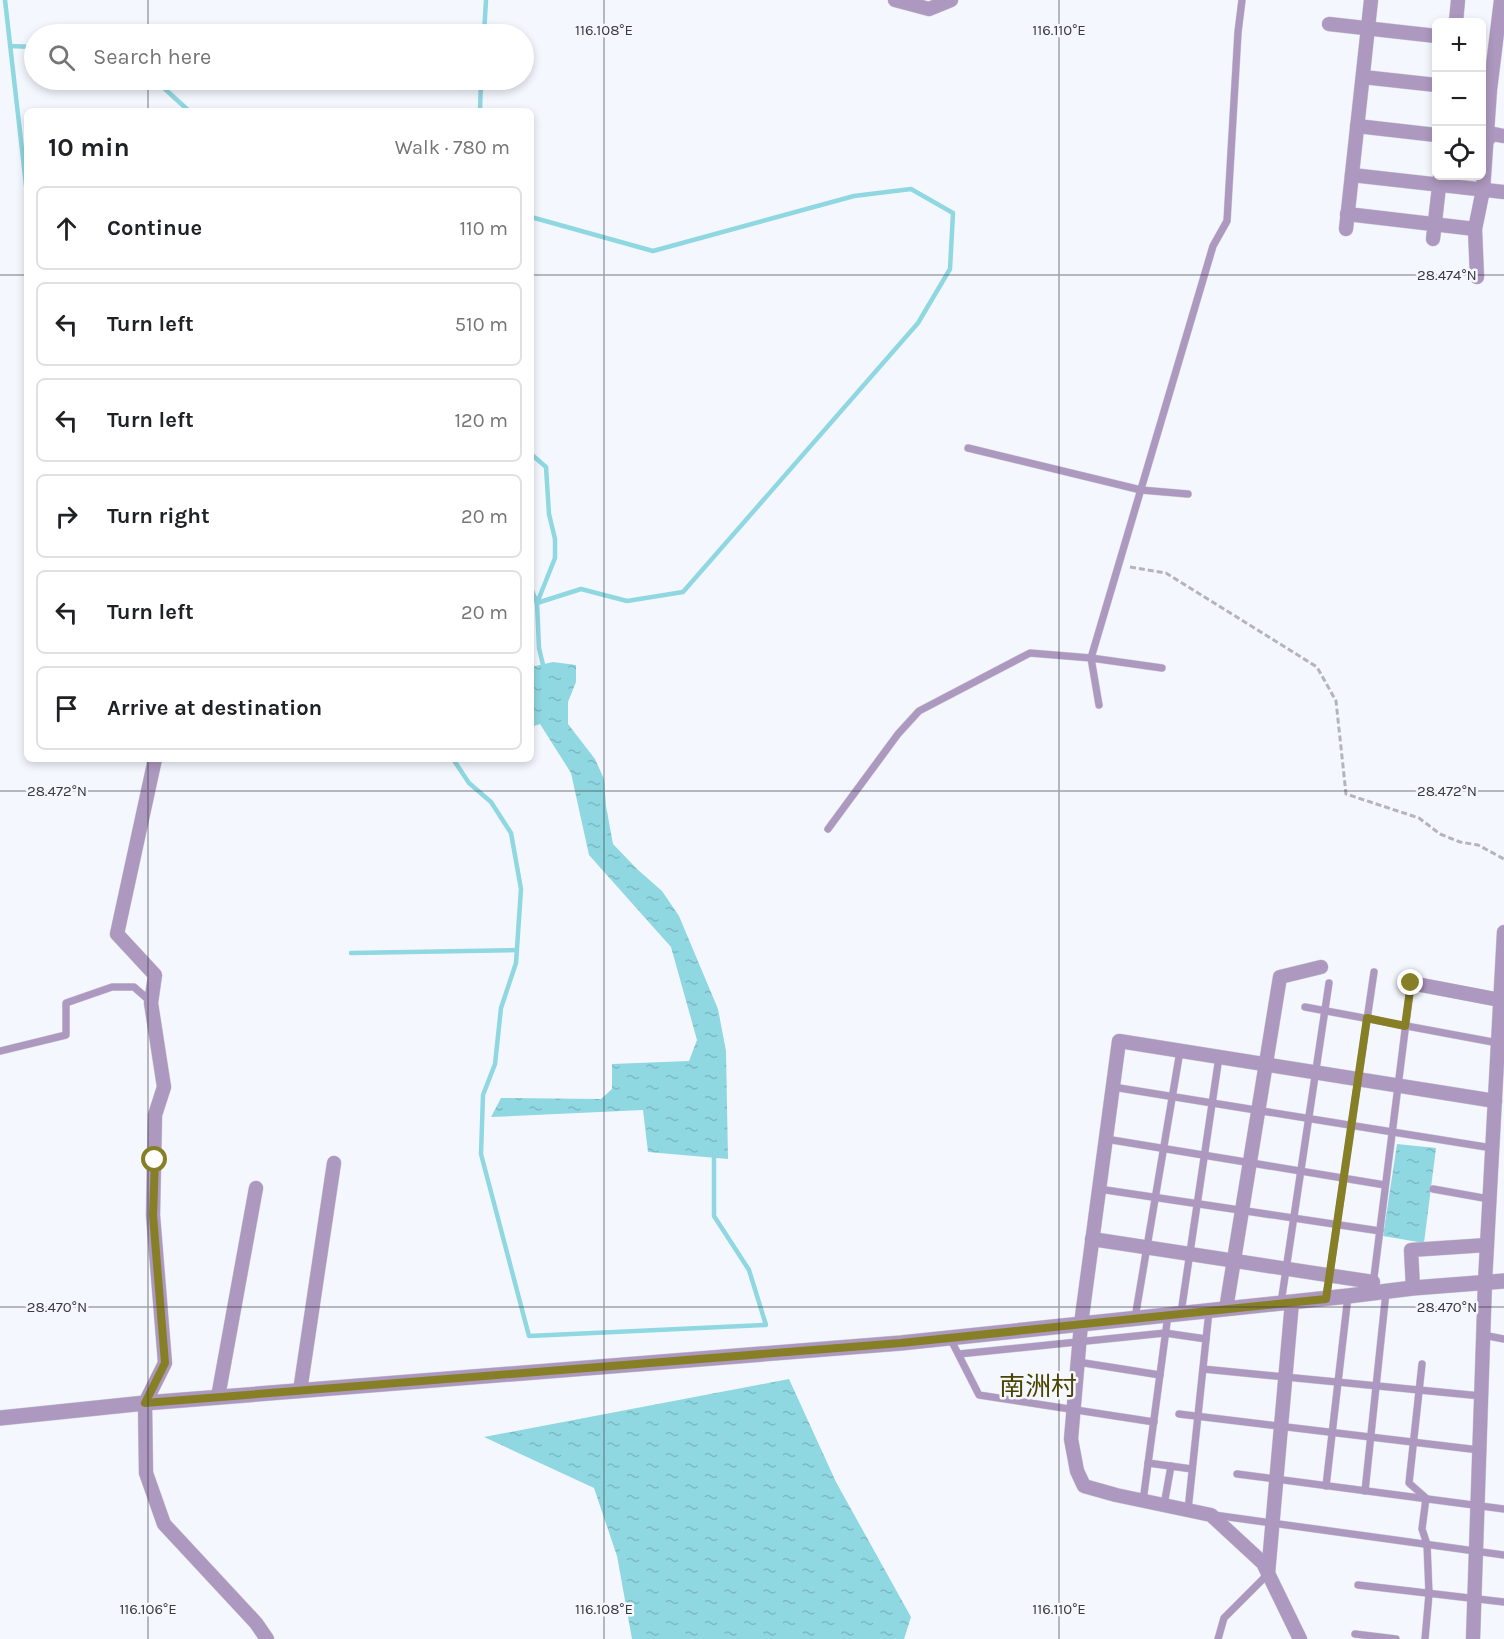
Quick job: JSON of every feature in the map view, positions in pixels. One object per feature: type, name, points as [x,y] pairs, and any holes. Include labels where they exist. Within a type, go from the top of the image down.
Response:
[{"type":"street","points":[[895,0],[929,9],[951,0]]},
{"type":"street","points":[[1346,229],[1371,0]]},
{"type":"street","points":[[1456,18],[1458,0]]},
{"type":"street","points":[[1486,128],[1501,0]]},
{"type":"street","points":[[1329,24],[1432,35]]},
{"type":"street","points":[[1362,77],[1432,84]]},
{"type":"street","points":[[1357,126],[1432,134]]},
{"type":"street","points":[[1486,139],[1493,134],[1504,136]]},
{"type":"street","points":[[1352,174],[1432,179]]},
{"type":"street","points":[[1433,240],[1440,180],[1483,190],[1504,192]]},
{"type":"street","points":[[1477,277],[1475,229],[1483,180]]},
{"type":"street","points":[[1347,214],[1475,229]]},
{"type":"street","points":[[154,762],[117,934],[155,975],[152,1002],[164,1087],[155,1115],[153,1215],[165,1363],[145,1403],[146,1473],[164,1524],[256,1623],[267,1639]]},
{"type":"street","points":[[1473,1639],[1485,1282],[1504,932]]},
{"type":"street","points":[[1226,1309],[1280,977],[1321,968]]},
{"type":"street","points":[[1411,983],[1500,1000]]},
{"type":"street","points":[[1300,1639],[1263,1563],[1211,1515],[1143,1501],[1084,1485],[1077,1471],[1071,1439],[1081,1324],[1119,1041],[1495,1101]]},
{"type":"street","points":[[300,1391],[334,1163]]},
{"type":"street","points":[[218,1397],[256,1188]]},
{"type":"street","points":[[1092,1239],[1329,1275],[1377,1289]]},
{"type":"street","points":[[1413,1288],[1411,1250],[1487,1245]]},
{"type":"street","points":[[0,1418],[145,1403],[889,1344],[1326,1299],[1377,1289],[1504,1281]]},
{"type":"street","points":[[1268,1574],[1286,1377],[1287,1303]]},
{"type":"lane","points":[[1099,705],[1091,658],[1213,246],[1227,221],[1238,32],[1242,0]]},
{"type":"lane","points":[[968,448],[1141,490],[1188,494]]},
{"type":"lane","points":[[828,830],[898,734],[919,711],[1030,653],[1091,658],[1162,668]]},
{"type":"lane","points":[[1326,1299],[1374,972]]},
{"type":"lane","points":[[1287,1303],[1286,1269],[1329,983]]},
{"type":"lane","points":[[1365,1491],[1376,1386],[1380,1231],[1411,983]]},
{"type":"lane","points":[[0,1052],[66,1035],[66,1003],[112,987],[134,987],[152,1002]]},
{"type":"lane","points":[[1305,1007],[1498,1043]]},
{"type":"lane","points":[[1135,1319],[1180,1051]]},
{"type":"lane","points":[[1143,1501],[1165,1333],[1175,1314],[1190,1254],[1219,1057]]},
{"type":"lane","points":[[1113,1087],[1492,1148]]},
{"type":"lane","points":[[1106,1139],[1385,1185]]},
{"type":"lane","points":[[1433,1189],[1489,1199]]},
{"type":"lane","points":[[1099,1190],[1380,1231]]},
{"type":"lane","points":[[1326,1485],[1348,1296]]},
{"type":"lane","points":[[1188,1510],[1209,1311]]},
{"type":"lane","points":[[958,1354],[1165,1333],[1206,1339]]},
{"type":"lane","points":[[1483,1335],[1504,1339]]},
{"type":"lane","points":[[950,1338],[979,1395],[1154,1422]]},
{"type":"lane","points":[[1078,1362],[1160,1375]]},
{"type":"lane","points":[[1422,1364],[1409,1483],[1426,1498]]},
{"type":"lane","points":[[1203,1369],[1481,1396]]},
{"type":"lane","points":[[1179,1414],[1479,1450]]},
{"type":"lane","points":[[1148,1463],[1192,1469]]},
{"type":"lane","points":[[1164,1505],[1171,1466]]},
{"type":"lane","points":[[1237,1474],[1504,1509]]},
{"type":"lane","points":[[1425,1639],[1429,1594],[1426,1544],[1422,1529],[1426,1498]]},
{"type":"lane","points":[[1211,1515],[1504,1555]]},
{"type":"lane","points":[[1218,1639],[1224,1618],[1268,1574]]},
{"type":"lane","points":[[1358,1585],[1504,1602]]},
{"type":"lane","points":[[1355,1634],[1396,1639]]},
{"type":"path","points":[[1118,566],[1166,573],[1317,667],[1336,701],[1346,794],[1419,818],[1440,834],[1460,842],[1479,845],[1504,859]]},
{"type":"water","points":[[553,662],[576,665],[576,682],[568,702],[568,724],[595,759],[604,779],[613,844],[662,891],[679,916],[718,1009],[726,1051],[728,1159],[648,1152],[643,1110],[491,1117],[501,1098],[601,1099],[612,1089],[612,1064],[689,1061],[697,1040],[671,947],[589,855],[571,773],[540,724],[534,726],[534,666]]},
{"type":"water","points":[[1397,1144],[1436,1148],[1424,1243],[1383,1236]]},
{"type":"water","points":[[789,1379],[836,1482],[911,1617],[904,1639],[632,1639],[617,1556],[594,1488],[484,1437]]},
{"type":"waterway","points":[[5,0],[24,168]]},
{"type":"waterway","points":[[485,24],[486,0]]},
{"type":"waterway","points":[[10,46],[24,47]]},
{"type":"waterway","points":[[166,90],[186,108]]},
{"type":"waterway","points":[[480,108],[481,90]]},
{"type":"waterway","points":[[534,218],[653,251],[854,196],[911,189],[953,213],[950,269],[918,323],[683,592],[627,601],[581,589],[537,603],[539,648],[544,669]]},
{"type":"waterway","points":[[534,457],[546,467],[549,514],[555,539],[555,558],[537,603],[534,596]]},
{"type":"waterway","points":[[455,762],[469,783],[491,802],[511,833],[521,889],[516,963],[501,1008],[495,1064],[483,1095],[481,1154],[529,1336],[766,1325],[749,1270],[714,1216],[714,1153]]},
{"type":"waterway","points":[[351,953],[517,950]]},
{"type":"district","name":"南洲村","points":[[1038,1386]]},
{"type":"route","points":[[155,1160],[153,1215],[165,1363],[145,1403],[901,1343],[1326,1299],[1367,1018],[1405,1026],[1411,983]]}]
